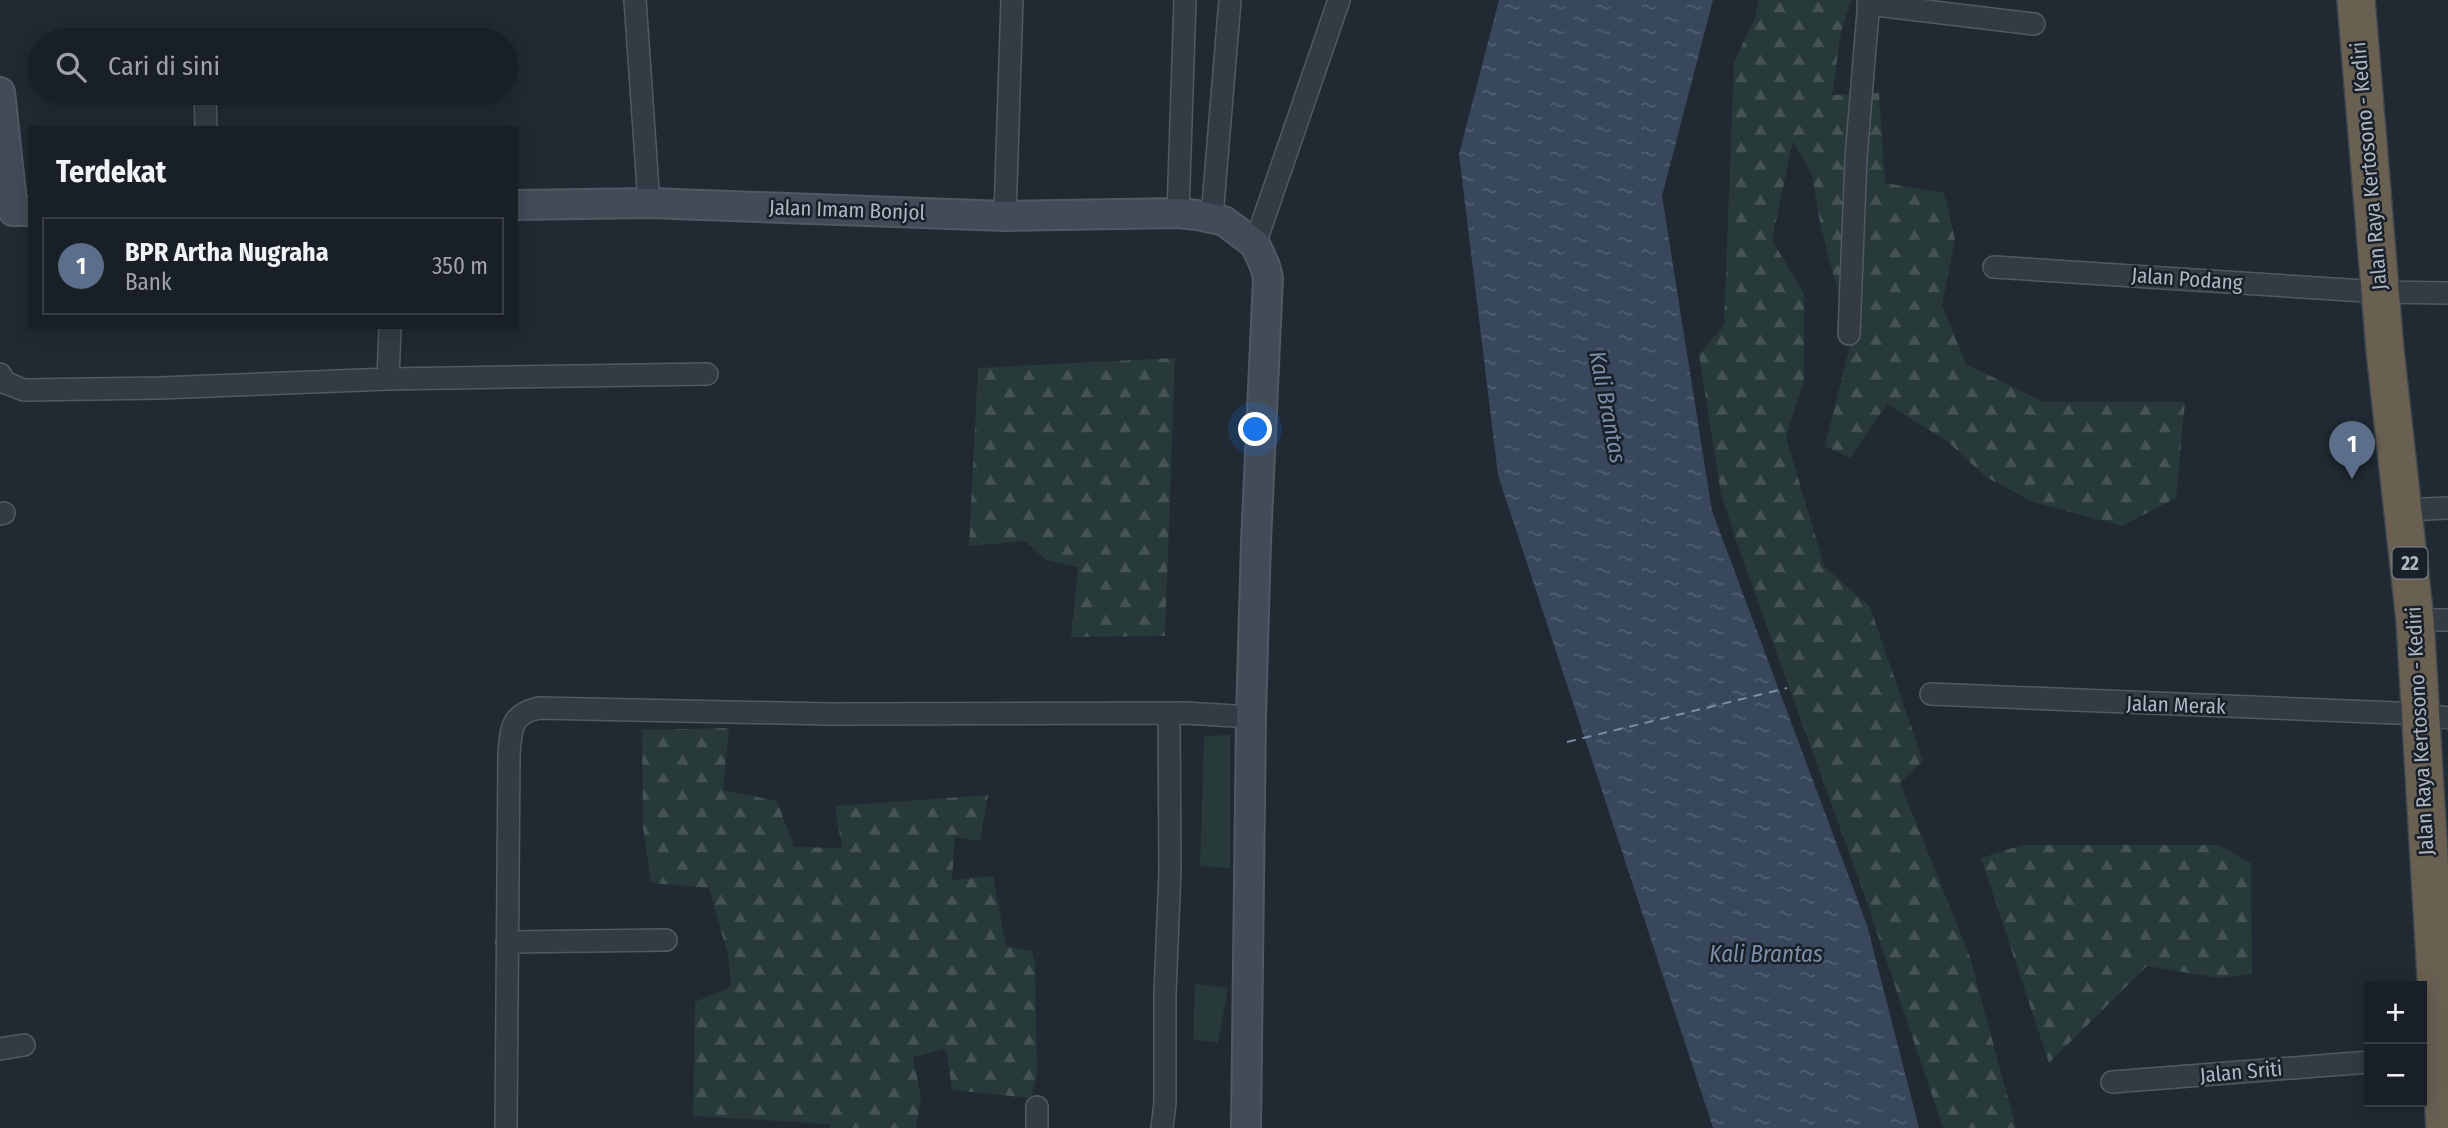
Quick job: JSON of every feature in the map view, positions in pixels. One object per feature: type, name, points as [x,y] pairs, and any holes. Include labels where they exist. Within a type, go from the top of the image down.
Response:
[{"type":"highway","name":"Jalan Raya Kertosono - Kediri","points":[[2356,0],[2380,292],[2404,510],[2432,620],[2435,716],[2421,747],[2442,993],[2431,1057],[2445,1128]]},
{"type":"main road","points":[[0,92],[14,212]]},
{"type":"main road","name":"Jalan Imam Bonjol","points":[[518,205],[649,203],[1004,216],[1196,215]]},
{"type":"main road","points":[[1196,215],[1233,227],[1255,244],[1268,278],[1251,717],[1246,1128]]},
{"type":"street","points":[[635,0],[649,203]]},
{"type":"street","points":[[1004,216],[1012,0]]},
{"type":"street","points":[[1185,0],[1196,215]]},
{"type":"street","points":[[1196,215],[1230,0]]},
{"type":"street","points":[[1255,244],[1339,0]]},
{"type":"street","points":[[1849,334],[1856,158],[1869,2],[2034,24]]},
{"type":"street","points":[[205,105],[206,126]]},
{"type":"street","name":"Jalan Podang","points":[[1994,267],[2380,292],[2448,293]]},
{"type":"street","points":[[388,379],[390,329]]},
{"type":"street","points":[[0,374],[5,383],[24,390],[173,388],[388,379],[707,374]]},
{"type":"street","points":[[2404,510],[2448,508]]},
{"type":"street","name":"Jalan Merak","points":[[1931,694],[2435,716]]},
{"type":"street","points":[[506,1128],[510,741],[515,718],[529,710],[540,708],[829,714],[1177,713],[1251,717]]},
{"type":"street","points":[[1162,1128],[1177,713]]},
{"type":"street","points":[[508,942],[666,940]]},
{"type":"street","points":[[0,1049],[24,1045]]},
{"type":"street","name":"Jalan Sriti","points":[[2112,1083],[2364,1062]]},
{"type":"green space","points":[[1759,0],[1851,0],[1841,32],[1832,95],[1879,93],[1885,183],[1944,193],[1955,239],[1942,305],[1966,364],[2043,402],[2185,402],[2176,498],[2122,526],[2033,502],[1986,477],[1947,441],[1887,404],[1850,458],[1825,446],[1851,342],[1821,228],[1812,175],[1793,141],[1772,240],[1804,294],[1804,380],[1786,437],[1824,566],[1870,607],[1923,761],[1900,783],[1970,957],[2016,1128],[1943,1128],[1864,894],[1721,494],[1699,355],[1724,325],[1734,62],[1755,18]]},
{"type":"green space","points":[[1175,358],[1165,636],[1071,637],[1078,567],[1046,560],[1025,541],[969,546],[978,368]]},
{"type":"green space","points":[[729,728],[723,790],[777,801],[794,847],[842,848],[835,806],[988,795],[980,841],[955,837],[952,880],[993,876],[1006,946],[1032,951],[1035,964],[1037,1076],[1030,1098],[952,1090],[946,1049],[913,1057],[921,1097],[916,1128],[830,1128],[829,1124],[693,1116],[695,1002],[731,987],[728,955],[709,888],[651,883],[643,827],[642,730]]},
{"type":"green space","points":[[1230,735],[1230,868],[1200,866],[1204,736]]},
{"type":"green space","points":[[2022,845],[2219,845],[2251,863],[2252,974],[2220,978],[2147,966],[2049,1063],[1981,858]]},
{"type":"green space","points":[[1195,984],[1228,988],[1218,1043],[1193,1039]]},
{"type":"water","name":"Kali Brantas","points":[[1499,0],[1713,0],[1662,196],[1712,511],[1867,925],[1919,1128],[1713,1128],[1498,475],[1459,154]]},
{"type":"ferry route","points":[[1567,742],[1787,688]]},
{"type":"place","name":"BPR Artha Nugraha","points":[[2352,479]]}]
